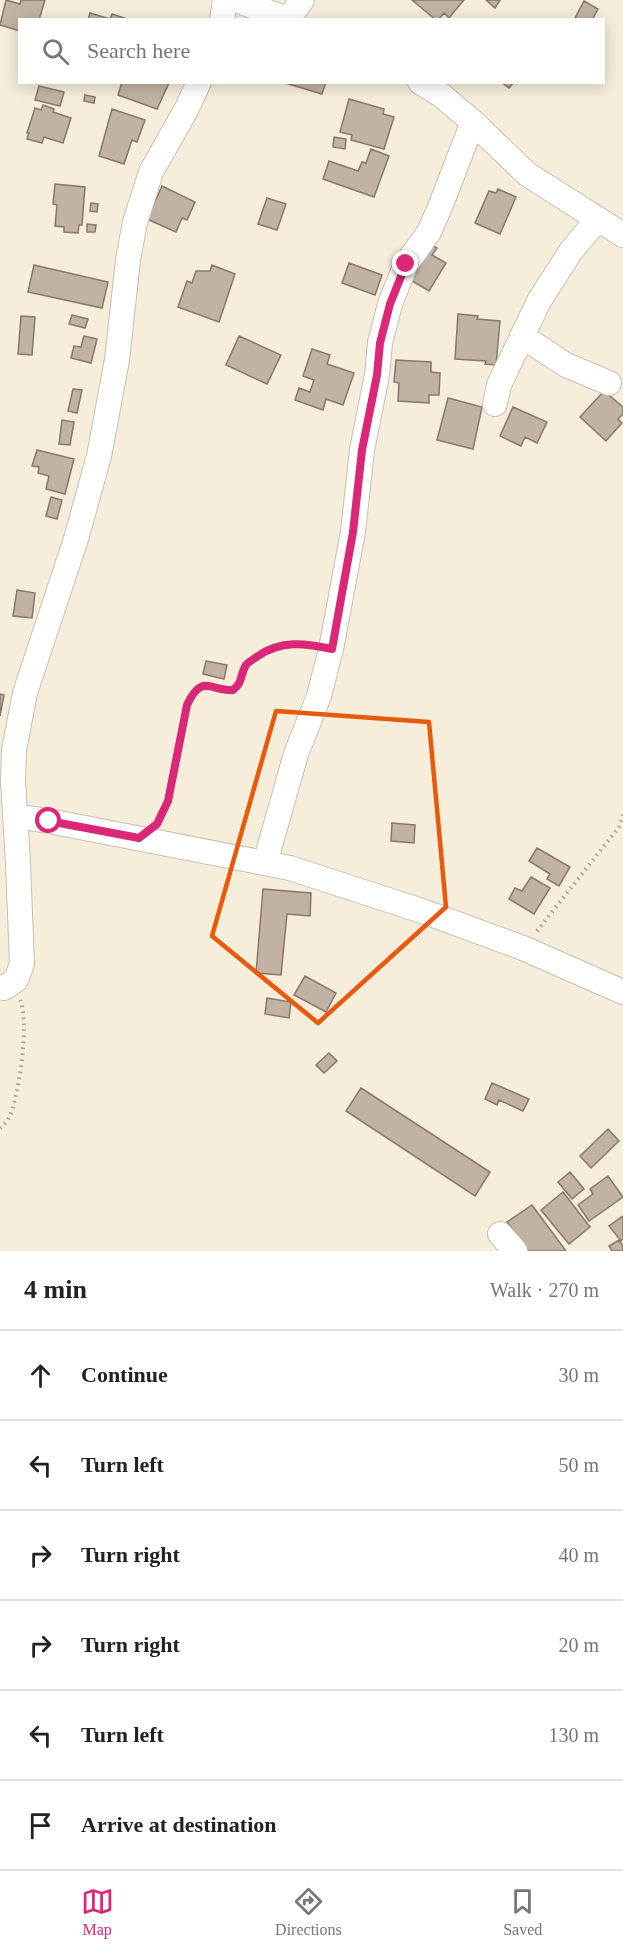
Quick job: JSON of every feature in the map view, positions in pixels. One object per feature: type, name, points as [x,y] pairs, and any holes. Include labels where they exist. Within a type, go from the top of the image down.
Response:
[{"type":"street","points":[[222,18],[225,0]]},
{"type":"street","points":[[236,0],[293,13]]},
{"type":"street","points":[[2,988],[16,980],[22,964],[10,810],[14,750],[25,693],[76,539],[99,456],[117,360],[128,260],[135,222],[151,172],[198,84]]},
{"type":"street","points":[[423,84],[441,95],[473,122],[527,174],[623,235]]},
{"type":"street","points":[[265,863],[296,754],[319,696],[332,649],[353,532],[362,450],[377,375],[380,343],[390,304],[406,264],[429,232],[473,122]]},
{"type":"street","points":[[495,404],[499,385],[545,291],[571,251],[597,220]]},
{"type":"street","points":[[522,336],[566,365],[609,383]]},
{"type":"street","points":[[10,810],[49,821],[290,868],[414,908],[523,948],[623,992]]},
{"type":"path","points":[[139,838],[157,824],[168,801],[187,705],[193,693],[207,686],[233,690],[238,687],[242,679],[246,664],[264,651],[284,644],[306,643],[332,649]]},
{"type":"path","points":[[523,948],[619,827],[623,815]]},
{"type":"path","points":[[0,1128],[8,1120],[17,1093],[24,1032],[24,1007],[17,994],[2,988]]},
{"type":"highlighted area","points":[[276,711],[429,722],[446,907],[318,1023],[212,936]]},
{"type":"building","points":[[6,0],[20,4],[21,0],[45,0],[40,18],[18,18],[18,30],[0,25]]},
{"type":"building","points":[[412,0],[464,0],[449,18],[444,13],[440,18],[434,18]]},
{"type":"building","points":[[486,0],[500,0],[495,8]]},
{"type":"building","points":[[584,1],[598,9],[593,18],[575,18]]},
{"type":"building","points":[[90,13],[107,18],[89,18]]},
{"type":"building","points":[[112,14],[124,18],[110,18]]},
{"type":"building","points":[[121,84],[169,84],[157,109],[118,95]]},
{"type":"building","points":[[289,84],[325,84],[322,94]]},
{"type":"building","points":[[39,86],[64,92],[60,106],[35,100]]},
{"type":"building","points":[[85,95],[95,97],[94,103],[84,101]]},
{"type":"building","points":[[349,99],[384,109],[383,114],[394,117],[384,149],[351,140],[352,135],[340,132]]},
{"type":"building","points":[[43,105],[54,109],[53,112],[71,118],[63,143],[44,137],[42,143],[27,139],[35,108],[41,110]]},
{"type":"building","points":[[112,109],[145,120],[137,142],[132,140],[124,164],[99,156]]},
{"type":"building","points":[[334,137],[346,139],[345,149],[333,147]]},
{"type":"building","points":[[371,149],[389,156],[374,197],[323,179],[329,161],[358,171],[362,162],[366,163]]},
{"type":"building","points":[[55,184],[85,187],[82,225],[79,225],[78,233],[64,232],[64,227],[55,226],[57,205],[53,204]]},
{"type":"building","points":[[162,186],[195,202],[187,220],[182,218],[176,232],[147,219]]},
{"type":"building","points":[[498,189],[516,197],[500,234],[475,223],[489,191],[496,193]]},
{"type":"building","points":[[267,198],[286,204],[277,230],[258,224]]},
{"type":"building","points":[[91,203],[98,204],[97,212],[90,211]]},
{"type":"building","points":[[87,224],[96,225],[95,232],[87,232]]},
{"type":"building","points":[[428,243],[437,248],[432,255],[446,263],[429,291],[407,278]]},
{"type":"building","points":[[349,263],[382,275],[375,295],[342,283]]},
{"type":"building","points":[[34,265],[108,282],[102,308],[28,292]]},
{"type":"building","points":[[212,265],[235,274],[219,322],[178,307],[187,281],[192,283],[196,271],[210,271]]},
{"type":"building","points":[[458,314],[478,316],[477,319],[500,321],[496,365],[485,364],[486,361],[455,359]]},
{"type":"building","points":[[72,315],[88,319],[85,328],[69,324]]},
{"type":"building","points":[[21,316],[35,317],[32,355],[18,354]]},
{"type":"building","points":[[84,336],[97,339],[91,363],[71,358],[74,346],[81,347]]},
{"type":"building","points":[[239,336],[281,355],[267,384],[226,365]]},
{"type":"building","points":[[312,349],[330,355],[327,364],[354,373],[343,405],[326,399],[323,410],[295,400],[299,388],[310,392],[314,380],[303,376]]},
{"type":"building","points":[[396,360],[431,362],[431,372],[440,373],[439,395],[429,395],[429,403],[398,401],[399,383],[394,382]]},
{"type":"building","points":[[73,389],[82,390],[77,413],[68,411]]},
{"type":"building","points":[[604,391],[623,407],[623,414],[618,419],[622,423],[606,441],[580,417]]},
{"type":"building","points":[[448,398],[482,407],[473,449],[437,440]]},
{"type":"building","points":[[513,407],[547,422],[537,443],[525,437],[521,446],[500,436]]},
{"type":"building","points":[[62,420],[74,422],[70,445],[59,444]]},
{"type":"building","points":[[37,450],[74,459],[65,494],[46,489],[49,476],[38,473],[39,467],[32,466]]},
{"type":"building","points":[[51,497],[62,500],[57,519],[46,516]]},
{"type":"building","points":[[17,590],[35,593],[32,618],[13,616]]},
{"type":"building","points":[[206,661],[227,665],[224,679],[203,674]]},
{"type":"building","points":[[0,694],[4,695],[0,716]]},
{"type":"building","points":[[392,823],[415,825],[414,843],[391,841]]},
{"type":"building","points":[[537,848],[570,867],[559,886],[547,879],[550,874],[529,861]]},
{"type":"building","points":[[531,877],[550,888],[534,914],[509,899],[515,888],[522,891]]},
{"type":"building","points":[[263,889],[311,893],[310,916],[287,914],[281,975],[256,973]]},
{"type":"building","points":[[305,976],[336,993],[326,1012],[294,995]]},
{"type":"building","points":[[267,998],[291,1002],[289,1018],[265,1014]]},
{"type":"building","points":[[329,1053],[337,1061],[324,1073],[316,1065]]},
{"type":"building","points":[[492,1083],[529,1099],[523,1111],[499,1100],[497,1105],[485,1099]]},
{"type":"building","points":[[361,1088],[490,1172],[475,1196],[346,1111]]},
{"type":"building","points":[[608,1129],[619,1141],[591,1168],[580,1156]]},
{"type":"building","points":[[570,1172],[584,1189],[572,1199],[558,1182]]},
{"type":"building","points":[[608,1176],[623,1197],[589,1221],[578,1205],[593,1194],[590,1189]]},
{"type":"building","points":[[563,1192],[590,1227],[569,1244],[541,1210]]},
{"type":"building","points":[[532,1205],[566,1251],[528,1251],[507,1222]]},
{"type":"building","points":[[623,1216],[623,1239],[621,1241],[609,1226]]},
{"type":"building","points":[[619,1240],[623,1251],[612,1251],[609,1246]]},
{"type":"route","points":[[49,821],[139,838],[157,824],[168,801],[187,705],[193,693],[201,687],[213,686],[233,690],[238,687],[246,664],[264,651],[284,644],[306,643],[332,649],[353,532],[362,450],[377,375],[380,343],[390,304],[406,264]]}]
